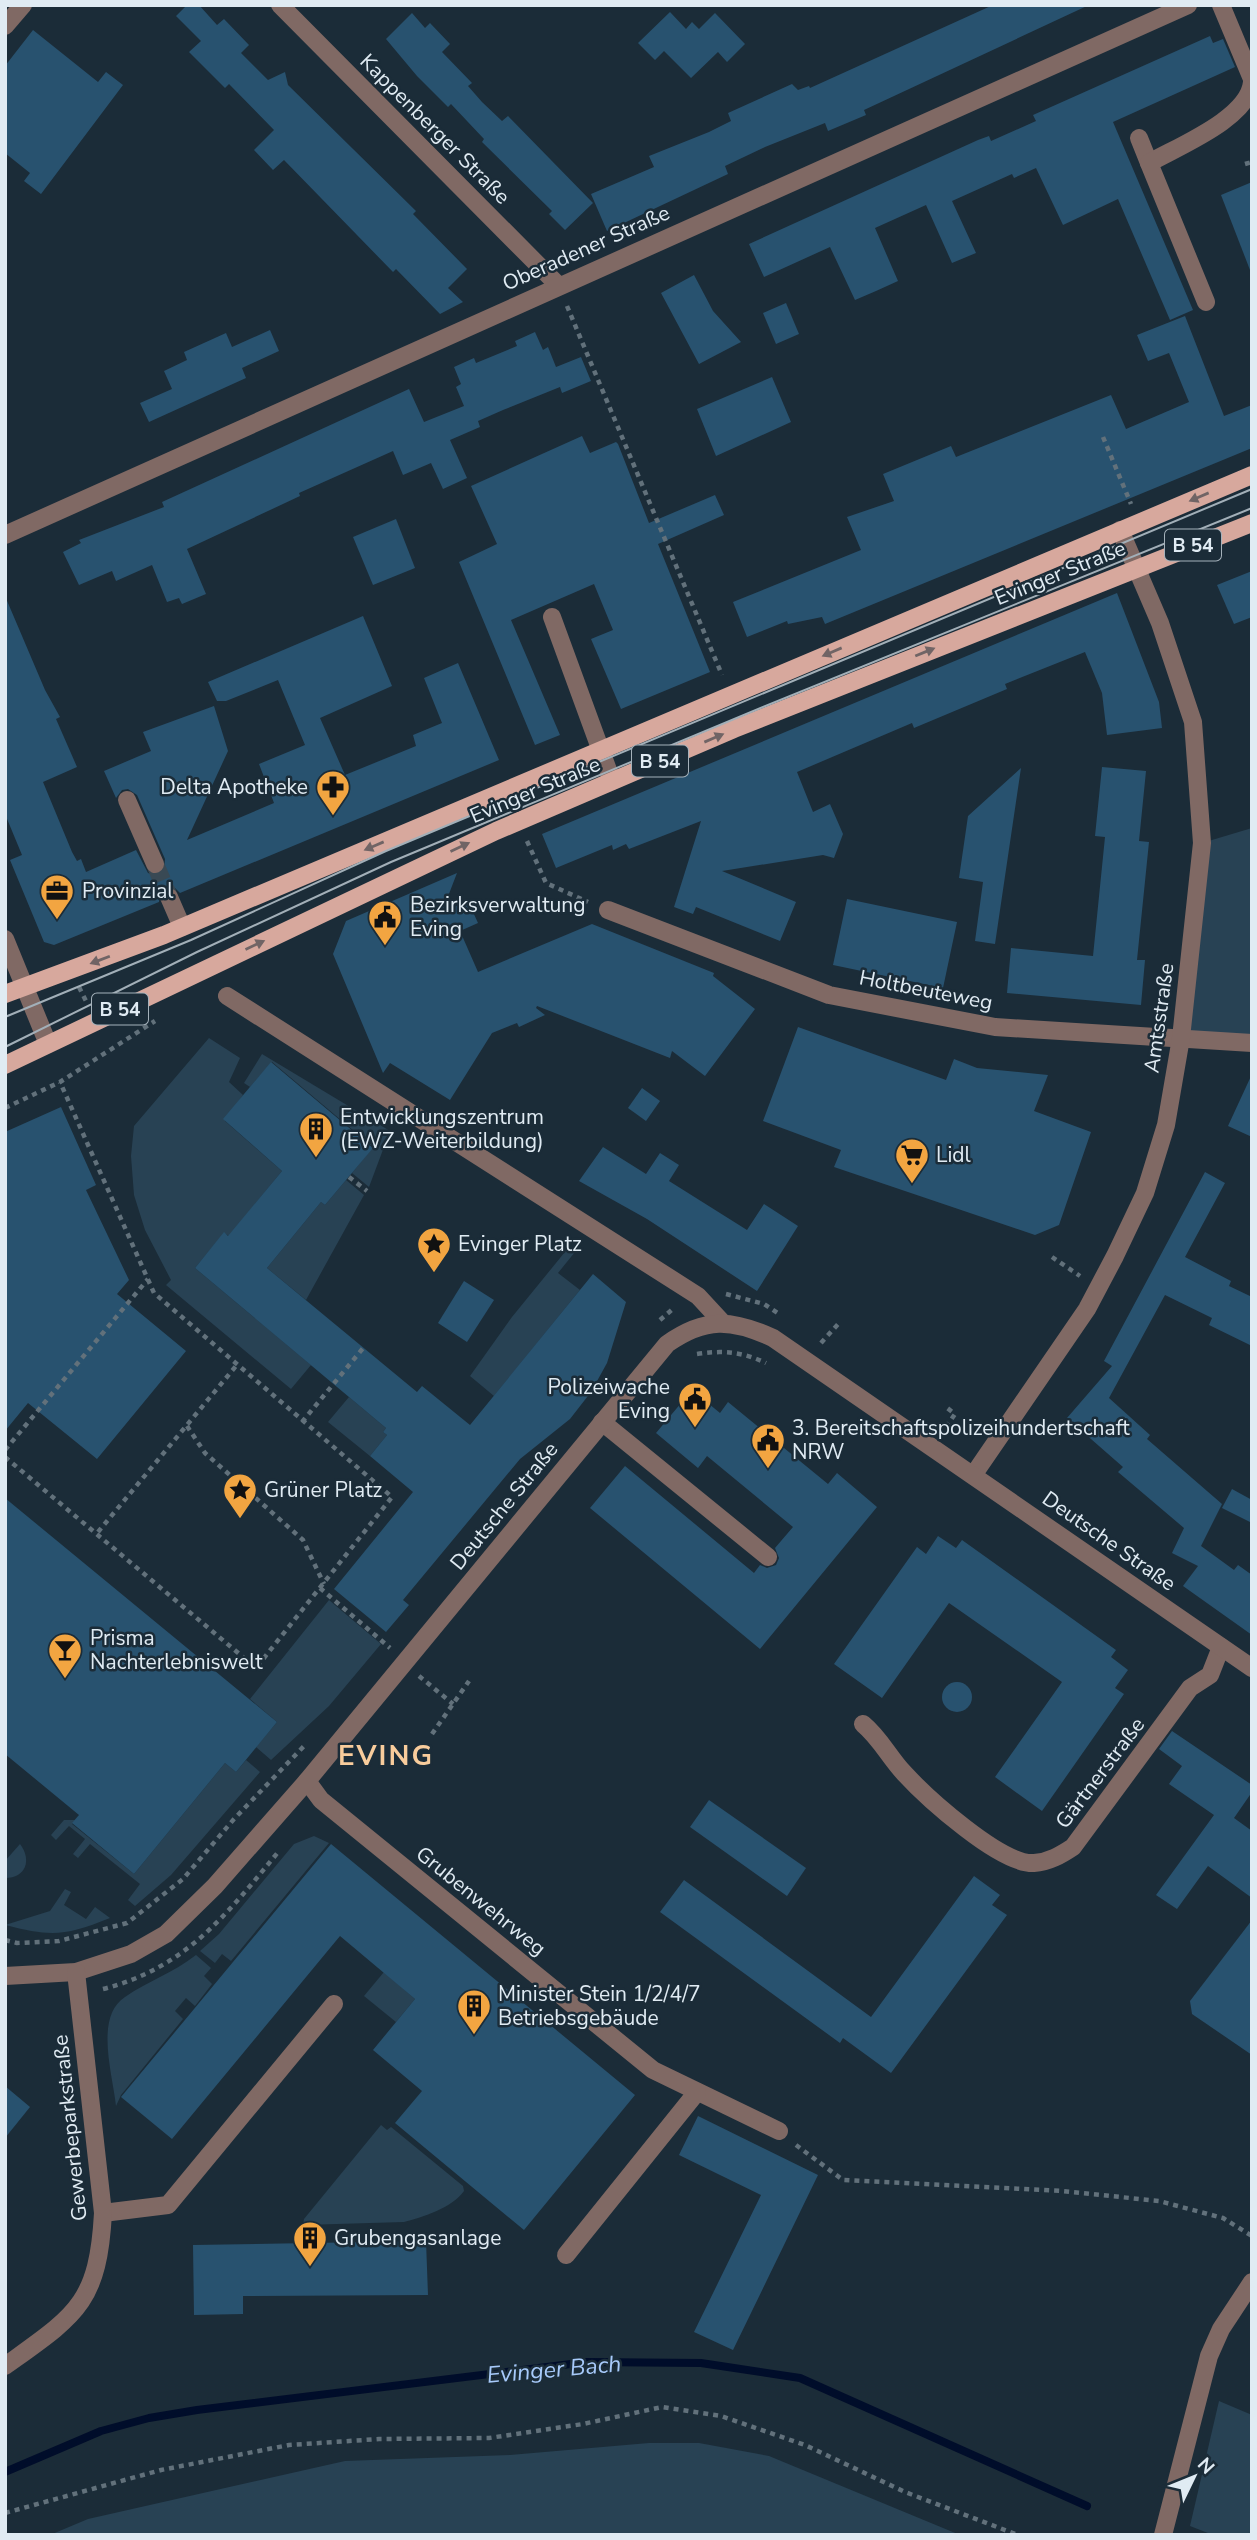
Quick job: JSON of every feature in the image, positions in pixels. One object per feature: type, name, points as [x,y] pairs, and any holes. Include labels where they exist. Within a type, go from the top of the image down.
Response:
[{"type":"main road","name":"Evinger Straße","points":[[5,994],[183,927],[1252,475]]},
{"type":"main road","name":"Evinger Straße","points":[[5,1065],[496,831],[612,781],[1252,523]]},
{"type":"street","points":[[5,26],[23,5]]},
{"type":"street","name":"Kappenberger Straße","points":[[280,5],[558,285]]},
{"type":"street","name":"Oberadener Straße","points":[[5,535],[1188,5]]},
{"type":"street","points":[[1149,163],[1235,113],[1251,93],[1252,80],[1221,5]]},
{"type":"street","points":[[1139,138],[1206,302]]},
{"type":"street","name":"Amtsstraße","points":[[974,1474],[1098,1288],[1144,1193],[1166,1125],[1181,1038],[1202,843],[1193,722],[1160,622],[1121,530]]},
{"type":"street","points":[[552,617],[612,781]]},
{"type":"street","points":[[127,800],[155,864]]},
{"type":"street","points":[[169,897],[183,927]]},
{"type":"street","name":"Holtbeuteweg","points":[[608,910],[829,995],[995,1027],[1252,1044]]},
{"type":"street","points":[[5,939],[48,1044]]},
{"type":"street","points":[[227,996],[698,1296],[723,1323]]},
{"type":"street","name":"Deutsche Straße","points":[[5,1976],[76,1972],[131,1954],[166,1934],[215,1886],[307,1781],[667,1344],[684,1332],[723,1323],[745,1325],[773,1338],[1252,1668]]},
{"type":"street","points":[[602,1422],[768,1557]]},
{"type":"street","name":"Gärtnerstraße","points":[[863,1724],[904,1773],[945,1811],[990,1844],[1013,1860],[1032,1864],[1051,1860],[1073,1847],[1190,1688],[1210,1675],[1221,1647]]},
{"type":"street","name":"Grubenwehrweg","points":[[307,1781],[321,1800],[653,2070],[779,2131]]},
{"type":"street","name":"Gewerbeparkstraße","points":[[5,2366],[58,2328],[79,2305],[96,2277],[103,2213],[76,1972]]},
{"type":"street","points":[[103,2213],[168,2205],[334,2004]]},
{"type":"street","points":[[566,2255],[697,2092]]},
{"type":"street","points":[[1163,2535],[1209,2356],[1221,2329],[1252,2282]]},
{"type":"path","points":[[1245,164],[1252,162]]},
{"type":"path","points":[[558,285],[724,679]]},
{"type":"path","points":[[1103,437],[1133,511]]},
{"type":"path","points":[[516,843],[523,834],[546,883],[608,910]]},
{"type":"path","points":[[5,1108],[60,1082],[157,1020]]},
{"type":"path","points":[[5,1457],[98,1532],[256,1668],[392,1497],[154,1293],[60,1082]]},
{"type":"path","points":[[349,1177],[367,1191]]},
{"type":"path","points":[[1052,1257],[1098,1288]]},
{"type":"path","points":[[5,1450],[148,1279]]},
{"type":"path","points":[[650,1331],[669,1310],[698,1296]]},
{"type":"path","points":[[823,1344],[839,1323]]},
{"type":"path","points":[[302,1422],[364,1347]]},
{"type":"path","points":[[694,1355],[717,1351],[737,1353],[768,1364]]},
{"type":"path","points":[[98,1532],[236,1366]]},
{"type":"path","points":[[946,1407],[955,1414],[946,1427]]},
{"type":"path","points":[[187,1426],[205,1453],[303,1540],[322,1586],[390,1648]]},
{"type":"path","points":[[382,1658],[399,1638]]},
{"type":"path","points":[[411,1687],[427,1666]]},
{"type":"path","points":[[419,1676],[453,1704]]},
{"type":"path","points":[[432,1734],[469,1681]]},
{"type":"path","points":[[5,1940],[59,1941],[127,1923],[183,1880],[234,1819],[310,1739]]},
{"type":"path","points":[[779,2131],[843,2180],[1062,2191],[1159,2201],[1223,2218],[1252,2236]]},
{"type":"path","points":[[5,2513],[161,2470],[289,2445],[379,2439],[489,2438],[583,2424],[662,2407],[721,2416],[805,2445],[905,2492],[1018,2535]]},
{"type":"shaded area","points":[[1252,828],[1252,1043],[1181,1038],[1202,843]]},
{"type":"shaded area","points":[[209,1038],[240,1058],[229,1082],[243,1095],[225,1121],[282,1171],[229,1236],[224,1233],[195,1268],[311,1365],[291,1389],[166,1285],[171,1280],[145,1230],[134,1195],[131,1156],[134,1126]]},
{"type":"shaded area","points":[[262,1054],[390,1131],[369,1187],[352,1173],[373,1147],[272,1062],[250,1087],[244,1083]]},
{"type":"shaded area","points":[[346,1180],[364,1195],[306,1300],[267,1268],[321,1202],[325,1205]]},
{"type":"shaded area","points":[[569,1247],[575,1252],[558,1273],[580,1290],[494,1396],[470,1376],[512,1317]]},
{"type":"shaded area","points":[[349,1397],[386,1428],[383,1432],[387,1435],[370,1456],[328,1422]]},
{"type":"shaded area","points":[[329,1600],[381,1644],[329,1706],[271,1760],[256,1747],[277,1722],[250,1699]]},
{"type":"shaded area","points":[[246,1760],[260,1772],[171,1875],[135,1906],[128,1900],[140,1884],[90,1844],[78,1858],[73,1854],[85,1839],[69,1826],[56,1840],[51,1835],[64,1820],[75,1820],[72,1824],[134,1874],[225,1763],[236,1772]]},
{"type":"shaded area","points":[[314,1836],[329,1843],[231,1961],[222,1954],[215,1963],[200,1951],[219,1934],[294,1844]]},
{"type":"shaded area","points":[[20,1844],[26,1856],[25,1867],[18,1875],[5,1878],[5,1861]]},
{"type":"shaded area","points":[[65,1889],[71,1892],[64,1905],[86,1919],[95,1907],[110,1918],[58,1933],[35,1932],[5,1925],[50,1911]]},
{"type":"shaded area","points":[[196,1955],[211,1968],[204,1976],[212,1984],[195,2006],[186,1998],[175,2011],[183,2019],[121,2095],[116,2106],[109,2063],[108,2032],[110,2018],[116,2006],[134,1991]]},
{"type":"shaded area","points":[[384,1972],[415,1999],[396,2022],[364,1996]]},
{"type":"shaded area","points":[[381,2125],[387,2130],[391,2127],[463,2186],[464,2191],[445,2207],[404,2222],[303,2225],[304,2219]]},
{"type":"shaded area","points":[[1219,2401],[1252,2415],[1252,2535],[1213,2535],[1190,2526]]},
{"type":"shaded area","points":[[649,2443],[699,2443],[769,2456],[960,2535],[50,2535],[88,2519],[345,2461],[510,2455]]},
{"type":"building","points":[[187,5],[199,5],[217,25],[224,19],[249,45],[241,53],[268,80],[285,72],[288,85],[416,211],[413,214],[467,269],[448,288],[463,302],[440,314],[396,269],[393,272],[284,160],[273,170],[254,150],[274,130],[229,84],[225,88],[189,52],[201,41],[176,16]]},
{"type":"building","points":[[993,5],[1089,5],[864,110],[866,115],[828,131],[825,123],[765,147],[725,166],[728,174],[607,231],[591,194],[654,167],[649,156],[731,121],[728,113],[792,84],[798,90],[809,86],[810,88]]},
{"type":"building","points":[[670,12],[686,29],[692,22],[699,29],[715,13],[745,44],[727,62],[718,52],[691,78],[664,51],[655,60],[638,43]]},
{"type":"building","points":[[412,13],[425,28],[430,23],[450,44],[442,52],[472,83],[468,86],[482,102],[502,121],[508,116],[593,203],[565,230],[549,214],[552,211],[482,142],[484,139],[451,104],[448,107],[417,76],[386,39]]},
{"type":"building","points":[[33,30],[98,82],[106,72],[123,85],[41,194],[24,181],[30,173],[5,153],[5,66]]},
{"type":"building","points":[[1210,36],[1213,43],[1223,39],[1235,67],[1113,122],[1193,310],[1170,320],[1118,199],[1063,225],[1036,168],[1014,178],[1012,174],[952,201],[976,253],[952,263],[926,205],[875,228],[898,281],[876,291],[855,300],[830,247],[764,277],[749,244],[978,140],[989,136],[991,141],[1036,121],[1033,115]]},
{"type":"building","points":[[1252,182],[1252,269],[1250,270],[1221,195]]},
{"type":"building","points":[[694,275],[713,311],[741,342],[699,364],[661,293]]},
{"type":"building","points":[[786,303],[799,334],[776,344],[763,313]]},
{"type":"building","points":[[1185,316],[1224,416],[1252,405],[1252,448],[825,624],[822,617],[788,624],[787,621],[747,637],[733,602],[861,550],[847,517],[894,501],[883,474],[951,446],[956,457],[1111,395],[1126,429],[1189,402],[1169,353],[1148,361],[1137,335]]},
{"type":"building","points":[[270,330],[279,351],[242,368],[246,378],[149,422],[140,403],[172,389],[164,371],[187,360],[184,352],[226,333],[232,347]]},
{"type":"building","points":[[535,332],[543,350],[548,347],[556,367],[581,357],[591,381],[562,393],[560,387],[503,410],[478,421],[480,427],[450,440],[467,478],[443,489],[431,463],[403,475],[393,451],[299,493],[300,496],[187,549],[206,594],[182,604],[179,598],[167,602],[152,565],[116,581],[112,571],[79,585],[63,552],[81,543],[79,540],[164,507],[162,502],[409,389],[424,422],[464,406],[456,387],[461,384],[454,367],[474,358],[476,363],[517,346],[515,341]]},
{"type":"building","points":[[772,377],[791,422],[716,456],[697,409]]},
{"type":"building","points":[[582,436],[590,453],[616,442],[618,444],[649,523],[715,495],[724,515],[658,544],[710,672],[621,709],[591,639],[613,630],[594,584],[511,620],[560,735],[535,745],[459,562],[497,544],[471,486]]},
{"type":"building","points":[[396,519],[415,568],[373,585],[353,537]]},
{"type":"building","points":[[1252,571],[1252,617],[1234,624],[1217,585]]},
{"type":"building","points":[[1117,593],[1159,702],[1162,728],[1107,735],[1102,693],[1085,652],[1005,684],[1007,689],[914,728],[912,723],[797,772],[813,812],[830,804],[843,834],[834,858],[823,855],[722,871],[796,902],[780,941],[696,907],[693,914],[674,907],[701,821],[629,849],[626,844],[613,850],[612,845],[556,868],[542,834]]},
{"type":"building","points":[[5,596],[45,690],[60,717],[56,719],[77,767],[43,782],[72,852],[77,861],[81,859],[86,872],[136,850],[148,873],[154,875],[164,871],[165,859],[137,795],[128,789],[122,790],[116,798],[104,771],[151,751],[143,732],[214,706],[228,751],[187,840],[274,803],[259,764],[305,745],[278,680],[226,701],[217,701],[208,682],[363,616],[392,686],[320,718],[345,775],[416,746],[413,735],[442,723],[424,678],[458,663],[499,760],[180,893],[175,888],[165,886],[160,891],[159,902],[54,945],[44,942],[10,860],[22,855],[5,814]]},
{"type":"building","points":[[1102,767],[1146,771],[1139,841],[1149,842],[1137,960],[1145,960],[1141,1005],[1007,993],[1011,948],[1093,956],[1105,837],[1095,836]]},
{"type":"building","points":[[1021,768],[995,944],[975,941],[983,882],[959,878],[968,816]]},
{"type":"building","points":[[457,873],[442,912],[468,901],[478,923],[460,931],[478,972],[592,924],[714,973],[713,976],[755,1009],[705,1076],[672,1051],[670,1058],[537,1006],[545,1015],[519,1027],[517,1023],[492,1033],[450,1100],[390,1063],[383,1073],[333,954],[346,921]]},
{"type":"building","points":[[847,899],[957,922],[943,988],[833,965]]},
{"type":"building","points":[[798,1027],[946,1080],[954,1059],[977,1068],[1048,1075],[1034,1111],[1091,1132],[1059,1225],[1035,1235],[834,1167],[841,1150],[763,1121]]},
{"type":"building","points":[[271,1062],[373,1148],[325,1205],[321,1202],[267,1268],[417,1392],[422,1386],[470,1425],[593,1274],[626,1302],[607,1363],[591,1392],[570,1419],[520,1459],[403,1600],[409,1605],[386,1632],[334,1589],[413,1492],[370,1456],[387,1435],[383,1432],[386,1428],[195,1268],[224,1232],[228,1236],[282,1171],[223,1119]]},
{"type":"building","points":[[1252,1074],[1252,1137],[1228,1126]]},
{"type":"building","points":[[642,1088],[660,1101],[646,1121],[628,1108]]},
{"type":"building","points":[[61,1107],[96,1185],[86,1190],[129,1280],[117,1294],[186,1351],[97,1459],[28,1403],[5,1431],[5,1132]]},
{"type":"building","points":[[603,1147],[646,1174],[660,1153],[679,1165],[669,1181],[747,1230],[764,1204],[798,1226],[757,1291],[647,1219],[579,1181]]},
{"type":"building","points":[[1205,1172],[1225,1183],[1185,1257],[1231,1281],[1229,1286],[1252,1297],[1252,1346],[1209,1325],[1212,1318],[1165,1295],[1109,1398],[1150,1435],[1147,1439],[1222,1504],[1201,1546],[1234,1570],[1238,1565],[1252,1575],[1252,1635],[1183,1586],[1198,1566],[1172,1553],[1184,1528],[1118,1472],[1123,1467],[1067,1418],[1112,1366],[1104,1361]]},
{"type":"building","points":[[464,1281],[494,1300],[467,1342],[438,1323]]},
{"type":"building","points":[[692,1390],[720,1413],[728,1402],[828,1484],[837,1473],[877,1507],[760,1649],[590,1508],[625,1466],[754,1573],[760,1565],[767,1568],[776,1565],[779,1558],[775,1548],[793,1527],[707,1456],[698,1468],[656,1433]]},
{"type":"building","points":[[1232,1489],[1252,1500],[1252,1523],[1222,1508]]},
{"type":"building","points":[[5,1498],[277,1722],[236,1772],[225,1763],[134,1874],[72,1823],[79,1815],[5,1754]]},
{"type":"building","points":[[938,1536],[956,1548],[962,1540],[1116,1650],[1111,1657],[1128,1670],[1115,1688],[1124,1694],[1042,1811],[995,1777],[1062,1682],[949,1603],[882,1698],[834,1664],[917,1547],[926,1554]]},
{"type":"building","points":[[957,1682],[963,1683],[971,1691],[971,1703],[963,1711],[957,1712],[951,1711],[943,1703],[942,1697],[943,1691],[951,1683]]},
{"type":"building","points":[[1172,1731],[1252,1785],[1252,1792],[1234,1818],[1252,1831],[1252,1898],[1208,1866],[1177,1909],[1156,1895],[1214,1815],[1169,1784],[1182,1766],[1159,1749]]},
{"type":"building","points":[[709,1800],[806,1868],[787,1896],[690,1827]]},
{"type":"building","name":"Minister Stein 1/2/4/7 Betriebsgebäude","points":[[331,1844],[635,2095],[524,2230],[395,2123],[422,2091],[373,2050],[415,1999],[340,1936],[172,2139],[121,2097]]},
{"type":"building","points":[[974,1876],[1000,1895],[992,1905],[1007,1915],[891,2073],[843,2038],[840,2043],[660,1912],[684,1880],[871,2017]]},
{"type":"building","points":[[1252,1920],[1252,2055],[1192,2014],[1190,2001]]},
{"type":"building","points":[[5,2086],[30,2107],[5,2138]]},
{"type":"building","points":[[698,2116],[818,2175],[733,2350],[694,2332],[761,2195],[679,2155]]},
{"type":"building","name":"Grubengasanlage","points":[[426,2241],[428,2295],[243,2296],[243,2314],[194,2315],[193,2245]]},
{"type":"waterway","name":"Evinger Bach","points":[[5,2472],[101,2431],[149,2418],[197,2410],[587,2362],[701,2363],[800,2378],[1087,2506]]},
{"type":"tunnel","points":[[155,864],[169,897]]},
{"type":"tram line","points":[[5,1017],[191,940],[386,851],[1252,489]]},
{"type":"tram line","points":[[5,1047],[197,952],[391,862],[1252,508]]},
{"type":"place","name":"Delta Apotheke","points":[[333,817]]},
{"type":"place","name":"Provinzial","points":[[57,921]]},
{"type":"place","name":"Bezirksverwaltung Eving","points":[[385,947]]},
{"type":"place","name":"Entwicklungszentrum (EWZ-Weiterbildung)","points":[[316,1159]]},
{"type":"place","name":"Lidl","points":[[912,1185]]},
{"type":"place","name":"Evinger Platz","points":[[434,1274]]},
{"type":"place","name":"Polizeiwache Eving","points":[[695,1429]]},
{"type":"place","name":"3. Bereitschaftspolizeihundertschaft NRW","points":[[768,1470]]},
{"type":"place","name":"Grüner Platz","points":[[240,1520]]},
{"type":"place","name":"Prisma Nachterlebniswelt","points":[[65,1680]]},
{"type":"place","name":"Minister Stein 1/2/4/7 Betriebsgebäude","points":[[474,2036]]},
{"type":"place","name":"Grubengasanlage","points":[[310,2268]]},
{"type":"district","name":"EVING","points":[[386,1755]]}]
